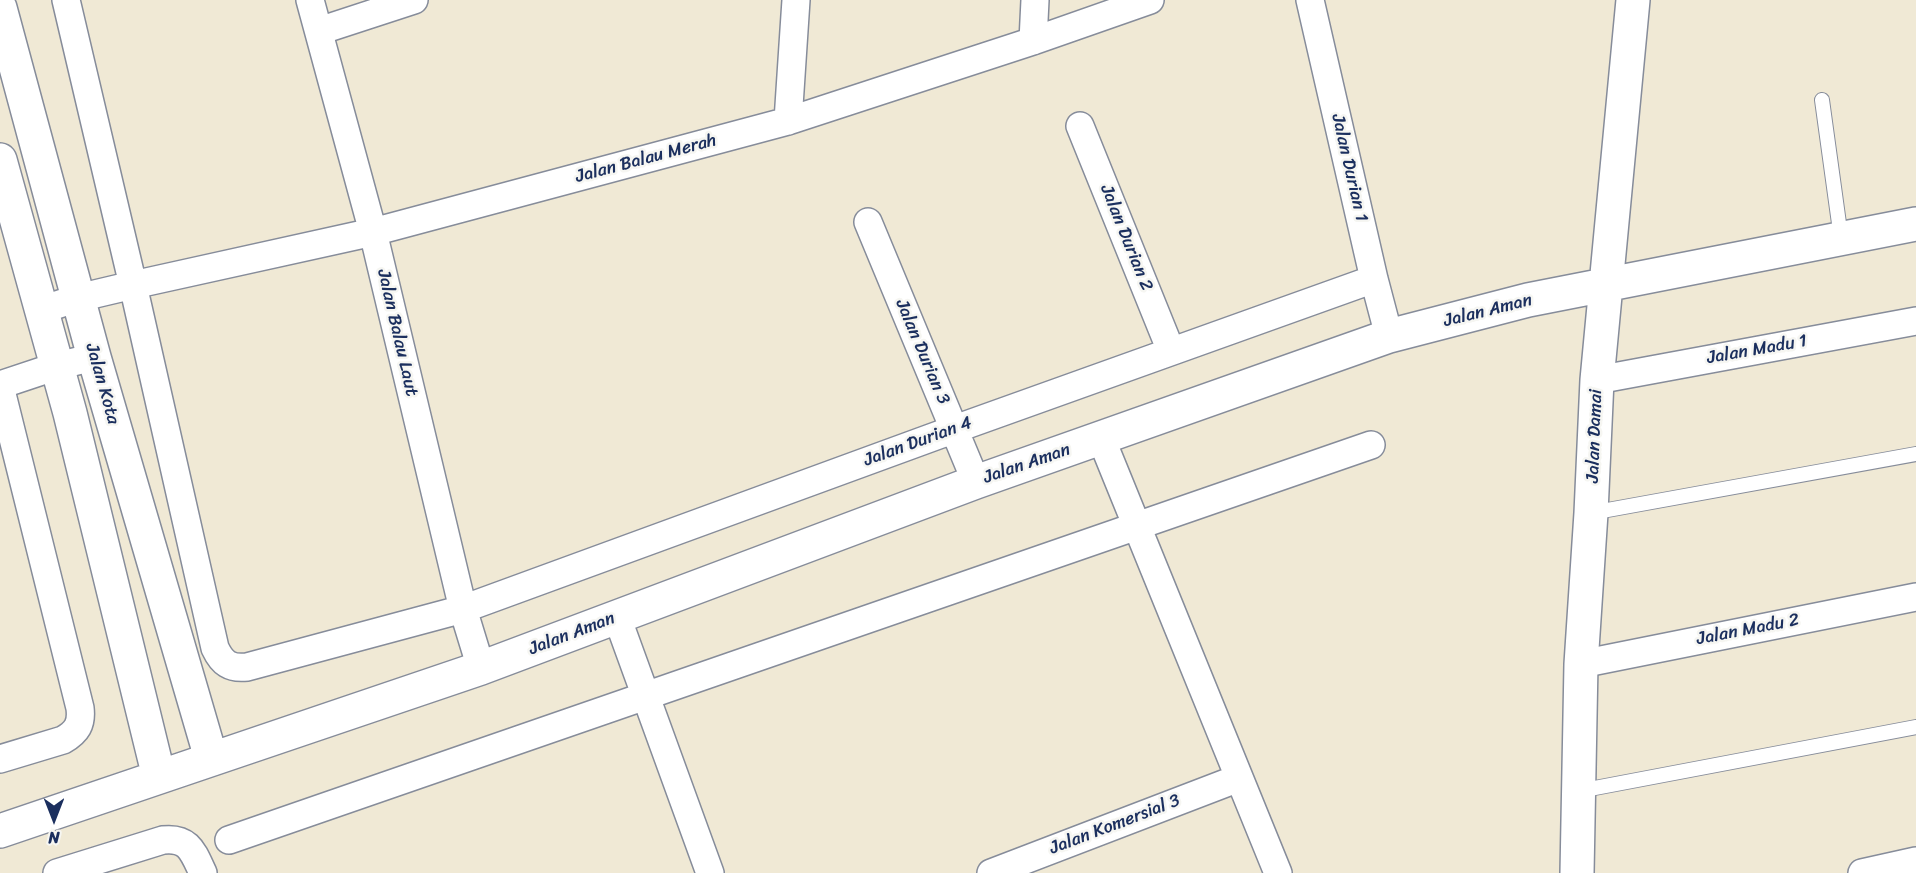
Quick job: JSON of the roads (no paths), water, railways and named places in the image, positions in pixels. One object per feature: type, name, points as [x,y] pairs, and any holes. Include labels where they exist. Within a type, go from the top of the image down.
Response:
[{"type":"street","name":"Jalan Durian 4","points":[[66,0],[133,285],[214,648],[226,665],[237,668],[463,609],[1374,279]]},
{"type":"street","name":"Jalan Balau Laut","points":[[310,0],[373,232],[463,609],[481,668]]},
{"type":"street","points":[[319,31],[414,0]]},
{"type":"street","points":[[788,121],[796,0]]},
{"type":"street","points":[[1033,41],[1035,0]]},
{"type":"street","name":"Jalan Balau Merah","points":[[41,310],[78,298],[133,285],[373,232],[788,121],[1150,0]]},
{"type":"street","name":"Jalan Durian 1","points":[[1310,0],[1389,336]]},
{"type":"street","name":"Jalan Damai","points":[[1577,873],[1581,664],[1597,380],[1633,0]]},
{"type":"street","name":"Jalan Kota","points":[[0,8],[94,357],[211,758]]},
{"type":"street","name":"Jalan Durian 2","points":[[1080,126],[1171,351]]},
{"type":"street","points":[[0,160],[57,366],[159,777]]},
{"type":"street","name":"Jalan Durian 3","points":[[868,222],[976,482]]},
{"type":"street","name":"Jalan Aman","points":[[0,831],[481,668],[976,482],[1389,336],[1528,300],[1916,224]]},
{"type":"street","name":"Jalan Madu 1","points":[[1597,380],[1916,321]]},
{"type":"street","points":[[0,759],[63,740],[72,735],[81,718],[0,385],[57,366],[94,357]]},
{"type":"street","points":[[1101,438],[1278,873]]},
{"type":"street","points":[[229,840],[1371,445]]},
{"type":"street","name":"Jalan Madu 2","points":[[1581,664],[1916,597]]},
{"type":"street","points":[[617,617],[710,873]]},
{"type":"street","name":"Jalan Komersial 3","points":[[991,873],[1239,778]]},
{"type":"street","points":[[57,873],[172,839],[189,846],[203,873]]},
{"type":"street","points":[[1862,873],[1909,866]]},
{"type":"lane","points":[[1822,100],[1841,237]]},
{"type":"lane","points":[[1591,513],[1916,454]]},
{"type":"lane","points":[[1578,792],[1916,727]]}]
